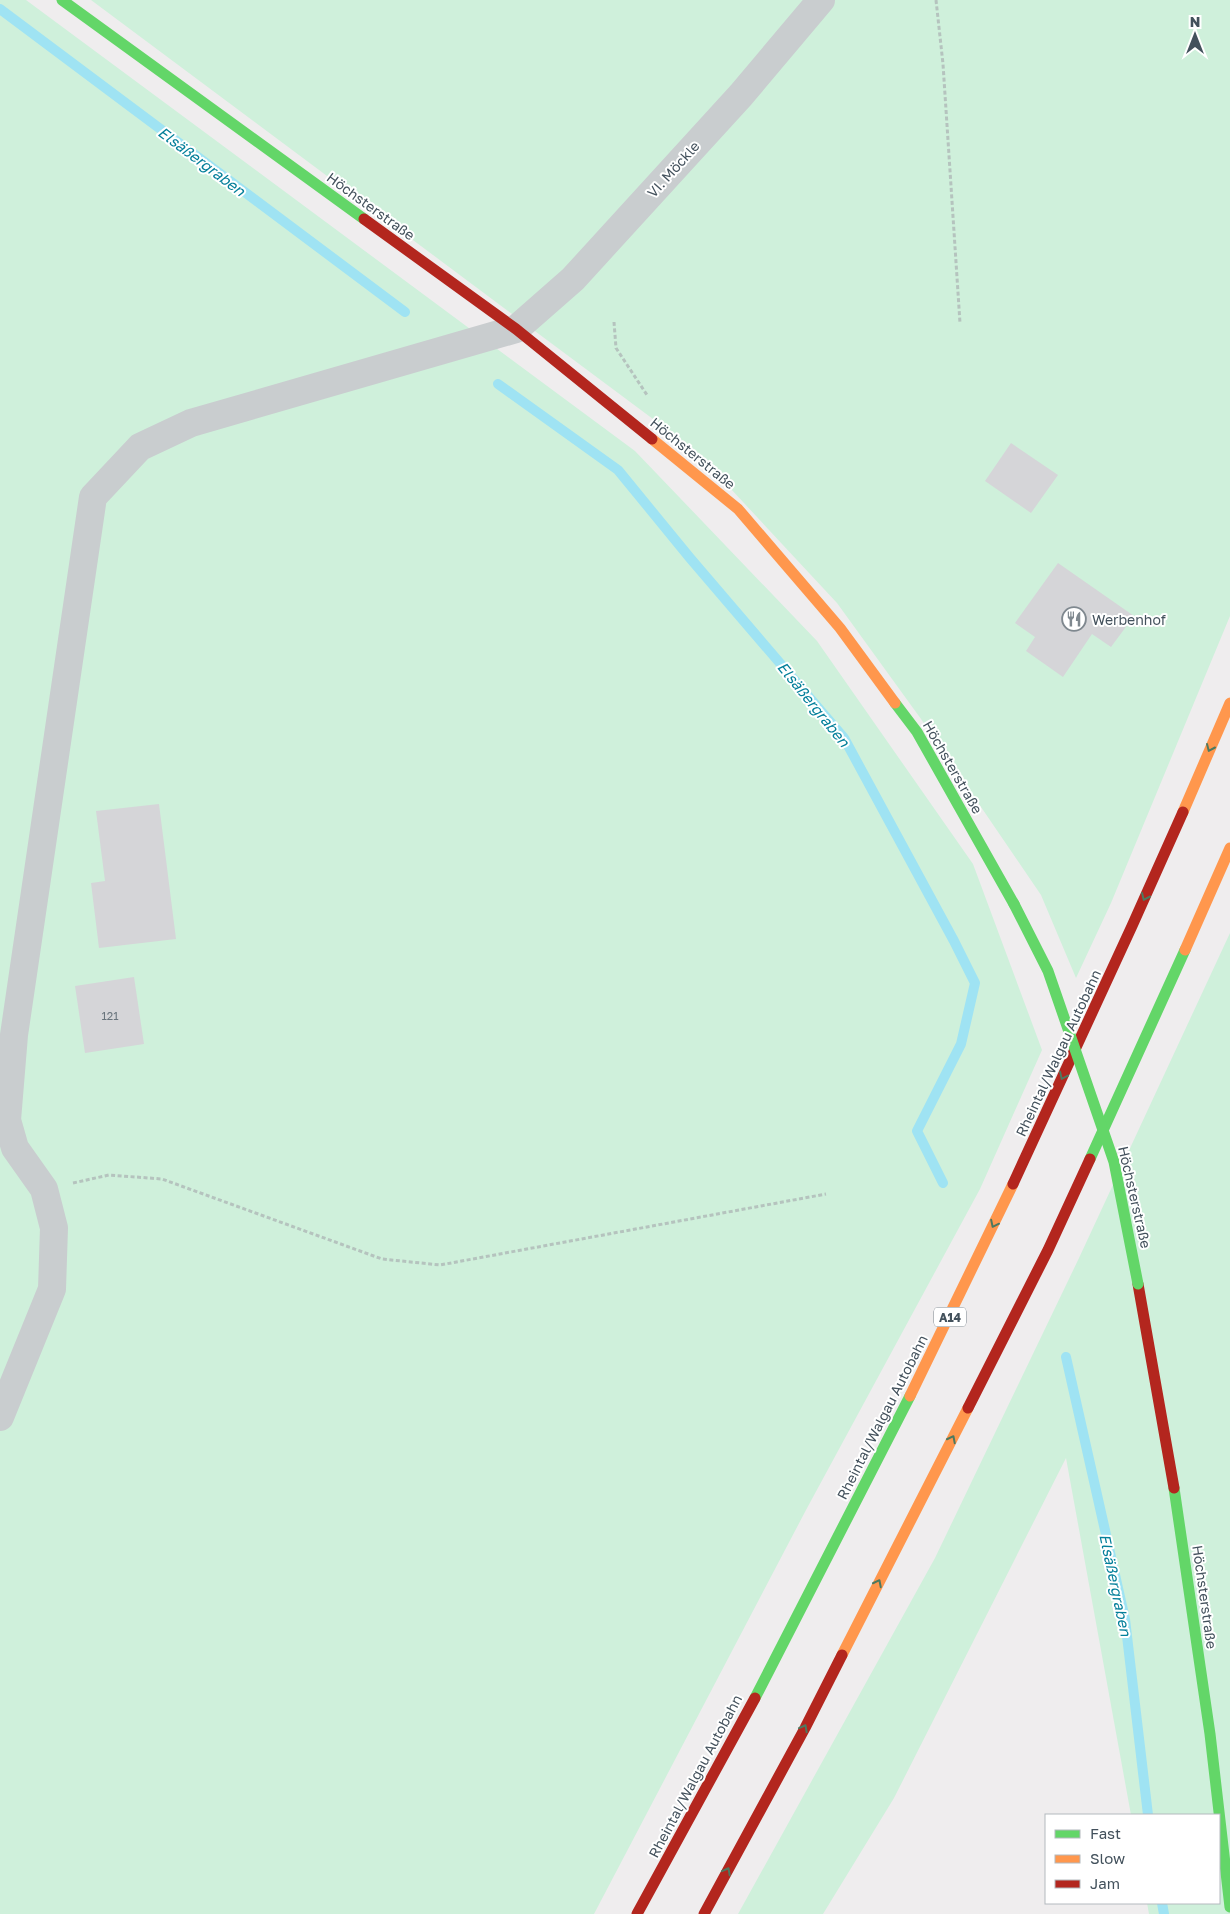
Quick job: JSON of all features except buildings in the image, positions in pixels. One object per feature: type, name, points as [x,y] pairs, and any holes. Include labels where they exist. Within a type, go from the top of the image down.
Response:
[{"type":"main road","name":"Höchsterstraße","points":[[62,0],[516,329],[738,509],[840,628],[917,732],[1014,904],[1048,971],[1114,1162],[1138,1284],[1181,1534],[1210,1734],[1219,1814]]},
{"type":"main road","name":"Rheintal/Walgau Autobahn","points":[[637,1914],[834,1546],[929,1359],[1119,956],[1230,703]]},
{"type":"main road","points":[[704,1914],[805,1728],[1048,1250],[1230,848]]},
{"type":"main road","name":"Höchsterstraße","points":[[1220,1820],[1230,1907]]},
{"type":"street","name":"VI. Möckle","points":[[516,329],[573,279],[740,95],[821,0]]},
{"type":"street","points":[[0,1417],[52,1289],[54,1228],[44,1190],[15,1148],[7,1120],[14,1035],[93,497],[140,447],[191,423],[516,329]]},
{"type":"path","points":[[936,0],[944,64],[960,323]]},
{"type":"path","points":[[44,1190],[109,1175],[162,1179],[382,1259],[440,1265],[826,1194]]},
{"type":"green space","points":[[0,0],[26,0],[635,451],[817,641],[973,864],[1042,1050],[980,1189],[806,1510],[594,1914],[0,1914]]},
{"type":"green space","points":[[91,0],[1230,0],[1230,616],[1111,903],[1076,978],[1041,895],[921,719],[837,603],[730,488],[657,422]]},
{"type":"green space","points":[[1230,933],[1230,1914],[1149,1914],[1147,1904],[1220,1904],[1220,1814],[1131,1814],[1066,1458],[894,1798],[823,1914],[738,1914],[935,1558],[1079,1258]]},
{"type":"waterway","name":"Elsäßergraben","points":[[0,9],[405,312]]},
{"type":"waterway","name":"Elsäßergraben","points":[[498,384],[618,470],[690,558],[844,738],[975,983],[961,1044],[917,1131],[943,1183]]},
{"type":"waterway","name":"Elsäßergraben","points":[[1066,1357],[1125,1619],[1148,1814]]},
{"type":"waterway","name":"Elsäßergraben","points":[[1162,1904],[1164,1914]]},
{"type":"traffic: fast","points":[[62,0],[364,219]]},
{"type":"traffic: fast","points":[[895,703],[917,732],[1014,904]]},
{"type":"traffic: fast","points":[[1014,904],[1048,971],[1114,1162],[1138,1284]]},
{"type":"traffic: fast","points":[[1090,1159],[1185,950]]},
{"type":"traffic: fast","points":[[755,1698],[910,1396]]},
{"type":"traffic: fast","points":[[1174,1488],[1210,1734],[1219,1814]]},
{"type":"traffic: fast","points":[[1220,1820],[1230,1907]]},
{"type":"traffic: slow","points":[[652,439],[738,509],[840,628],[895,703]]},
{"type":"traffic: slow","points":[[1183,812],[1230,703]]},
{"type":"traffic: slow","points":[[1185,950],[1230,848]]},
{"type":"traffic: slow","points":[[910,1396],[1013,1184]]},
{"type":"traffic: slow","points":[[842,1655],[968,1408]]},
{"type":"traffic: jam","points":[[364,219],[516,329],[652,439]]},
{"type":"traffic: jam","points":[[1013,1184],[1183,812]]},
{"type":"traffic: jam","points":[[968,1408],[1048,1250],[1090,1159]]},
{"type":"traffic: jam","points":[[1138,1284],[1174,1488]]},
{"type":"traffic: jam","points":[[704,1914],[805,1728],[842,1655]]},
{"type":"traffic: jam","points":[[637,1914],[755,1698]]},
{"type":"place","name":"Werbenhof","points":[[1074,619]]}]
